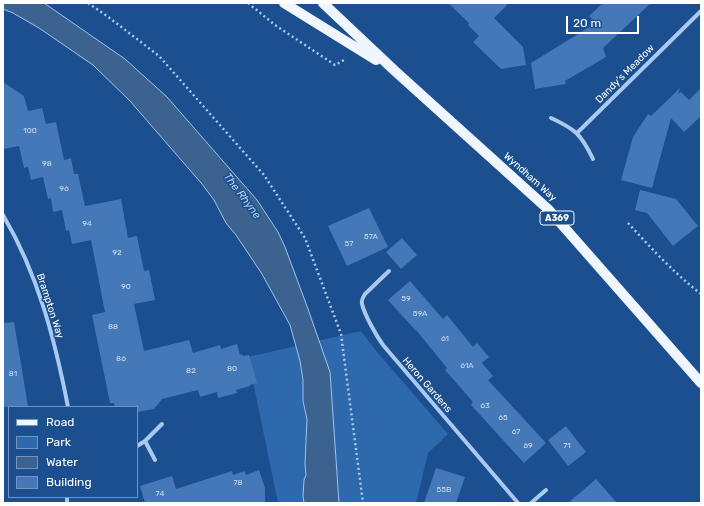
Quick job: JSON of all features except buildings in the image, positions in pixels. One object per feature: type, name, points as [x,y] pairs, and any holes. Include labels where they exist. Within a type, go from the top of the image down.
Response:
[{"type":"main road","name":"Wyndham Way","points":[[284,3],[395,72]]},
{"type":"main road","name":"Wyndham Way","points":[[323,3],[395,72],[549,210],[701,383]]},
{"type":"street","name":"Dandy's Meadow","points":[[577,133],[701,10]]},
{"type":"street","points":[[551,118],[566,125],[577,133],[593,158]]},
{"type":"street","name":"Brampton Way","points":[[3,215],[27,263],[39,292],[54,343],[68,406]]},
{"type":"street","name":"Heron Gardens","points":[[390,271],[365,294],[362,299],[362,304],[376,335],[518,503]]},
{"type":"street","points":[[138,445],[145,441],[162,424]]},
{"type":"street","points":[[145,441],[155,460]]},
{"type":"street","points":[[531,503],[546,490]]},
{"type":"path","points":[[88,3],[158,56],[264,175],[304,238],[341,334],[363,503]]},
{"type":"path","points":[[248,3],[275,25],[335,65],[362,51]]},
{"type":"path","points":[[628,223],[656,253],[687,283],[701,294]]},
{"type":"green space","points":[[361,331],[377,352],[448,434],[428,453],[416,503],[278,503],[248,357]]},
{"type":"water","name":"The Rhyne","points":[[3,3],[44,3],[125,59],[167,97],[257,200],[278,232],[285,247],[330,372],[339,503],[304,503],[303,496],[304,480],[306,475],[307,419],[303,401],[303,380],[300,361],[290,325],[262,274],[236,235],[226,223],[214,200],[202,184],[130,101],[93,65],[39,28],[3,9]]}]
